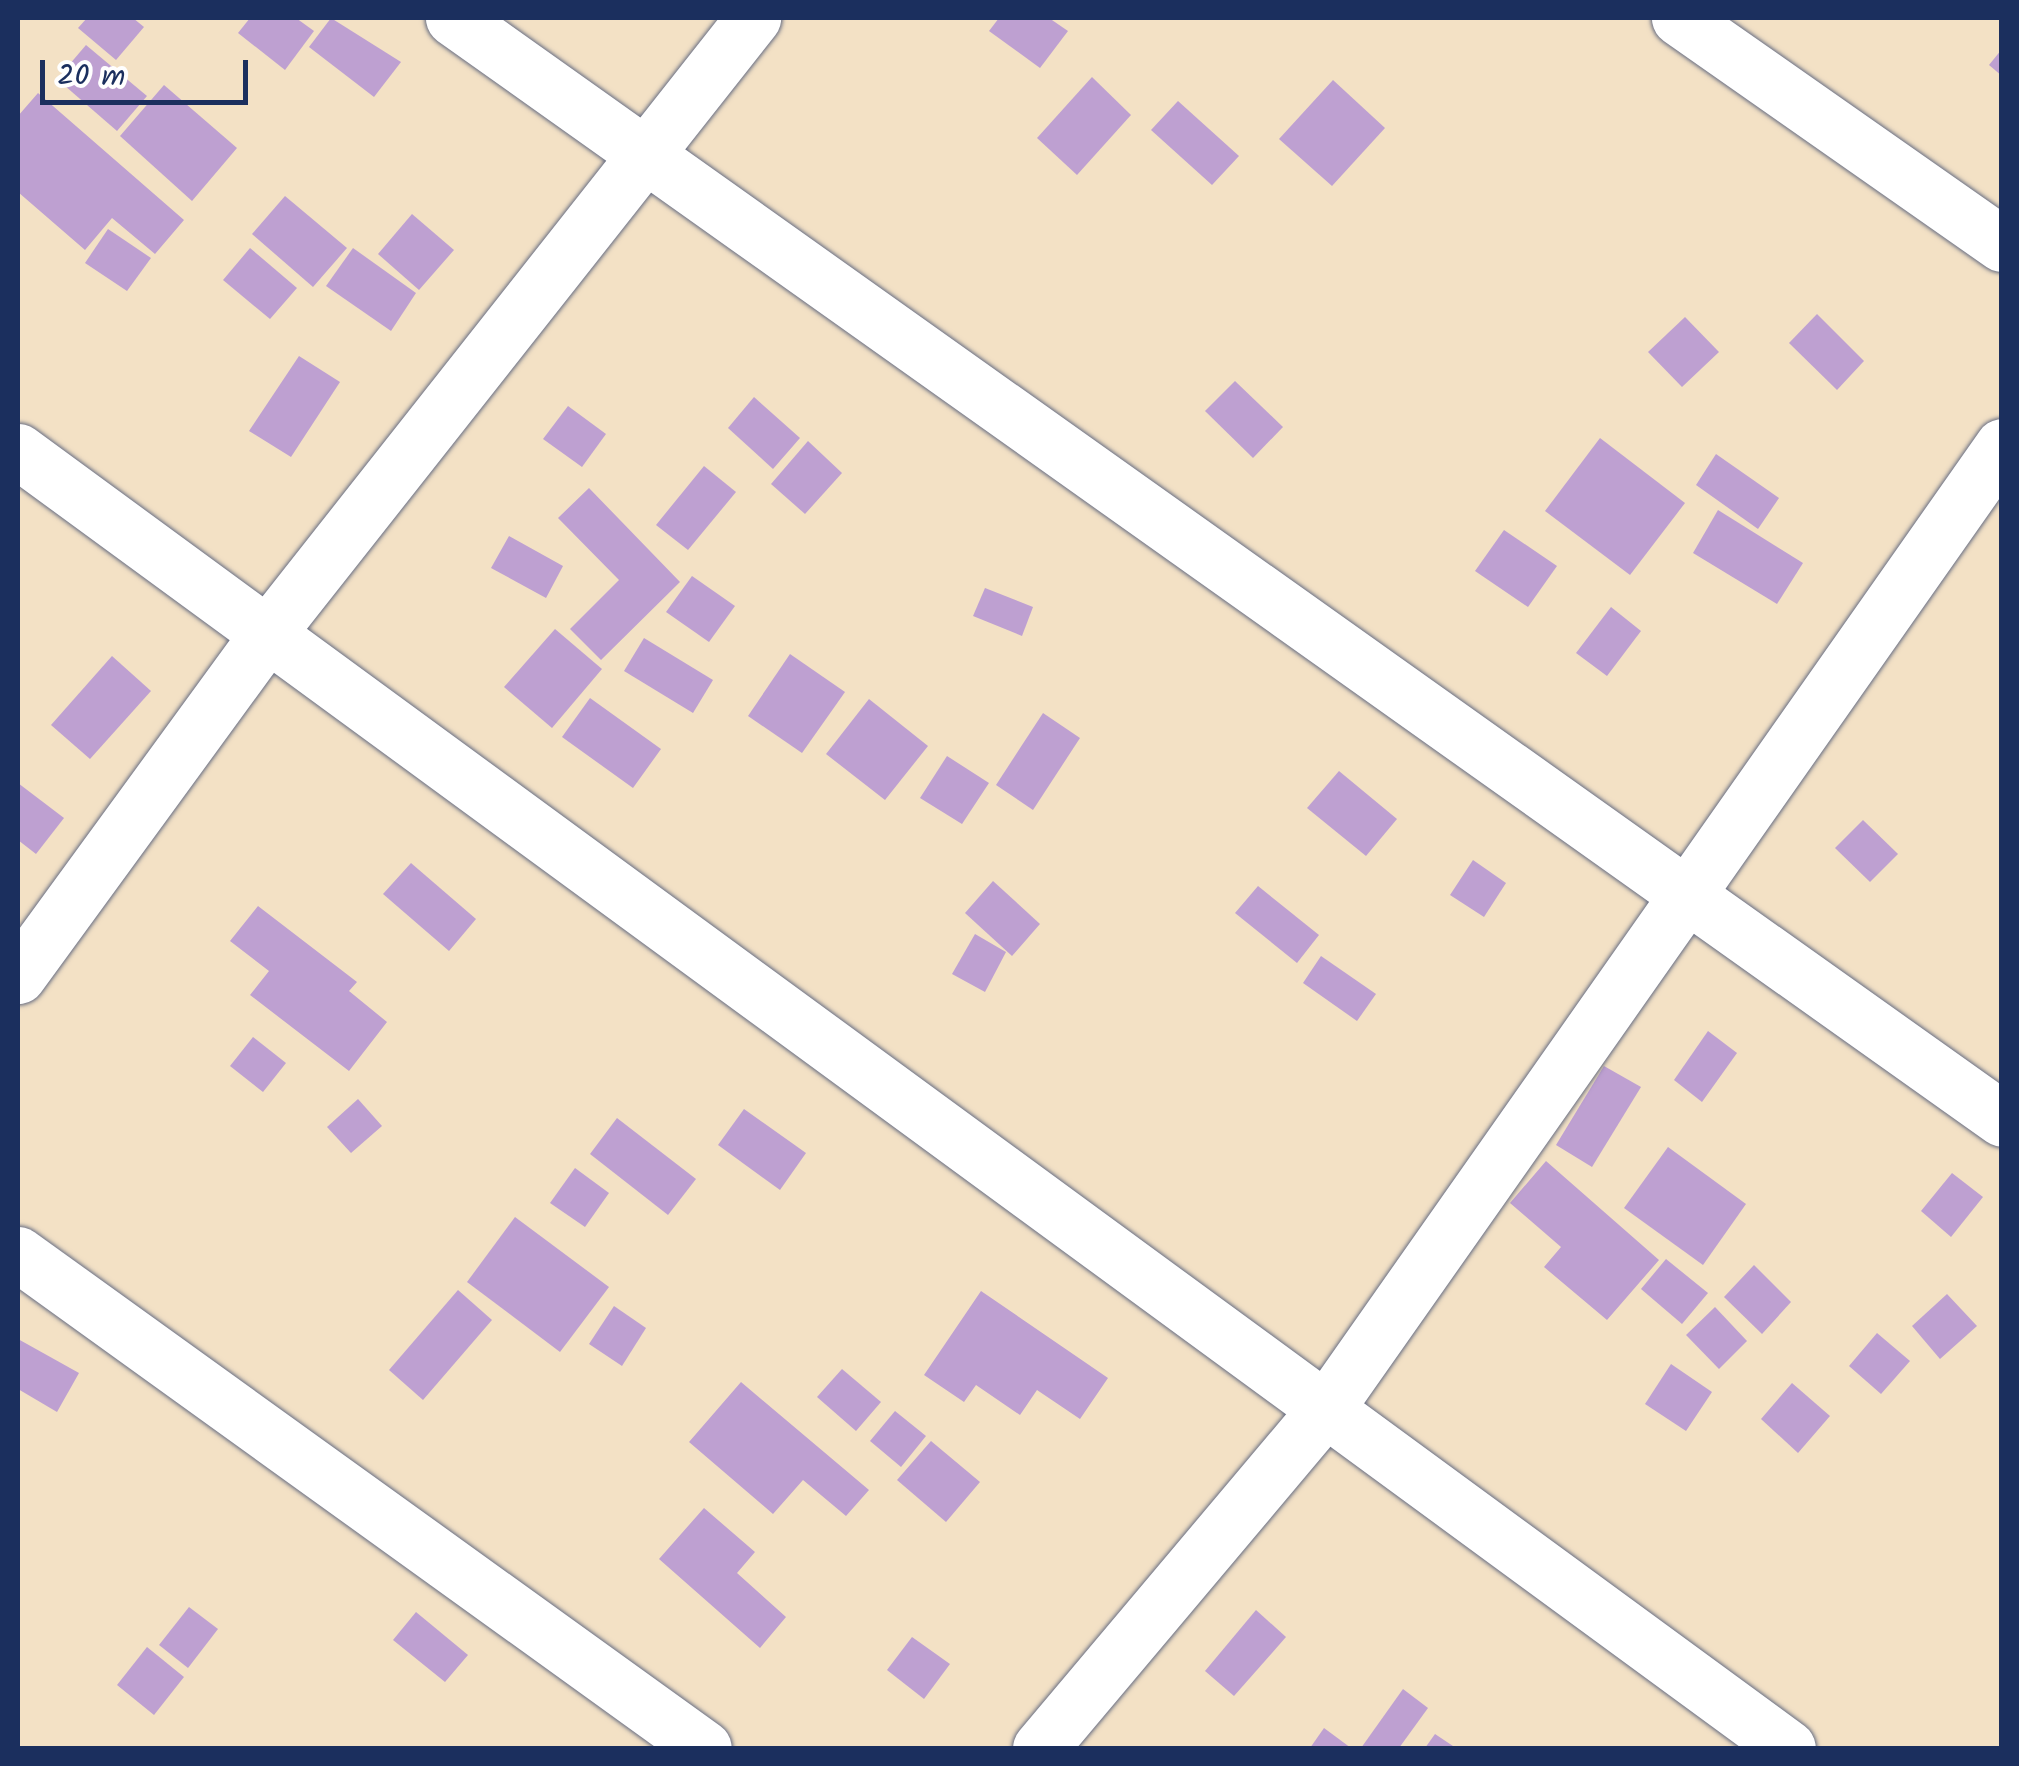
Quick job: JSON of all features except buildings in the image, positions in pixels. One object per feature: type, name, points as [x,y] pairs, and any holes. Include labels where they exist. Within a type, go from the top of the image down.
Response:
[{"type":"street","points":[[453,18],[2002,1120]]},
{"type":"street","points":[[18,976],[266,634],[649,157],[753,18]]},
{"type":"street","points":[[1679,18],[2002,244]]},
{"type":"street","points":[[1040,1748],[1325,1410],[1682,894],[2002,446]]},
{"type":"street","points":[[18,452],[1788,1748]]},
{"type":"street","points":[[18,1254],[704,1748]]}]
